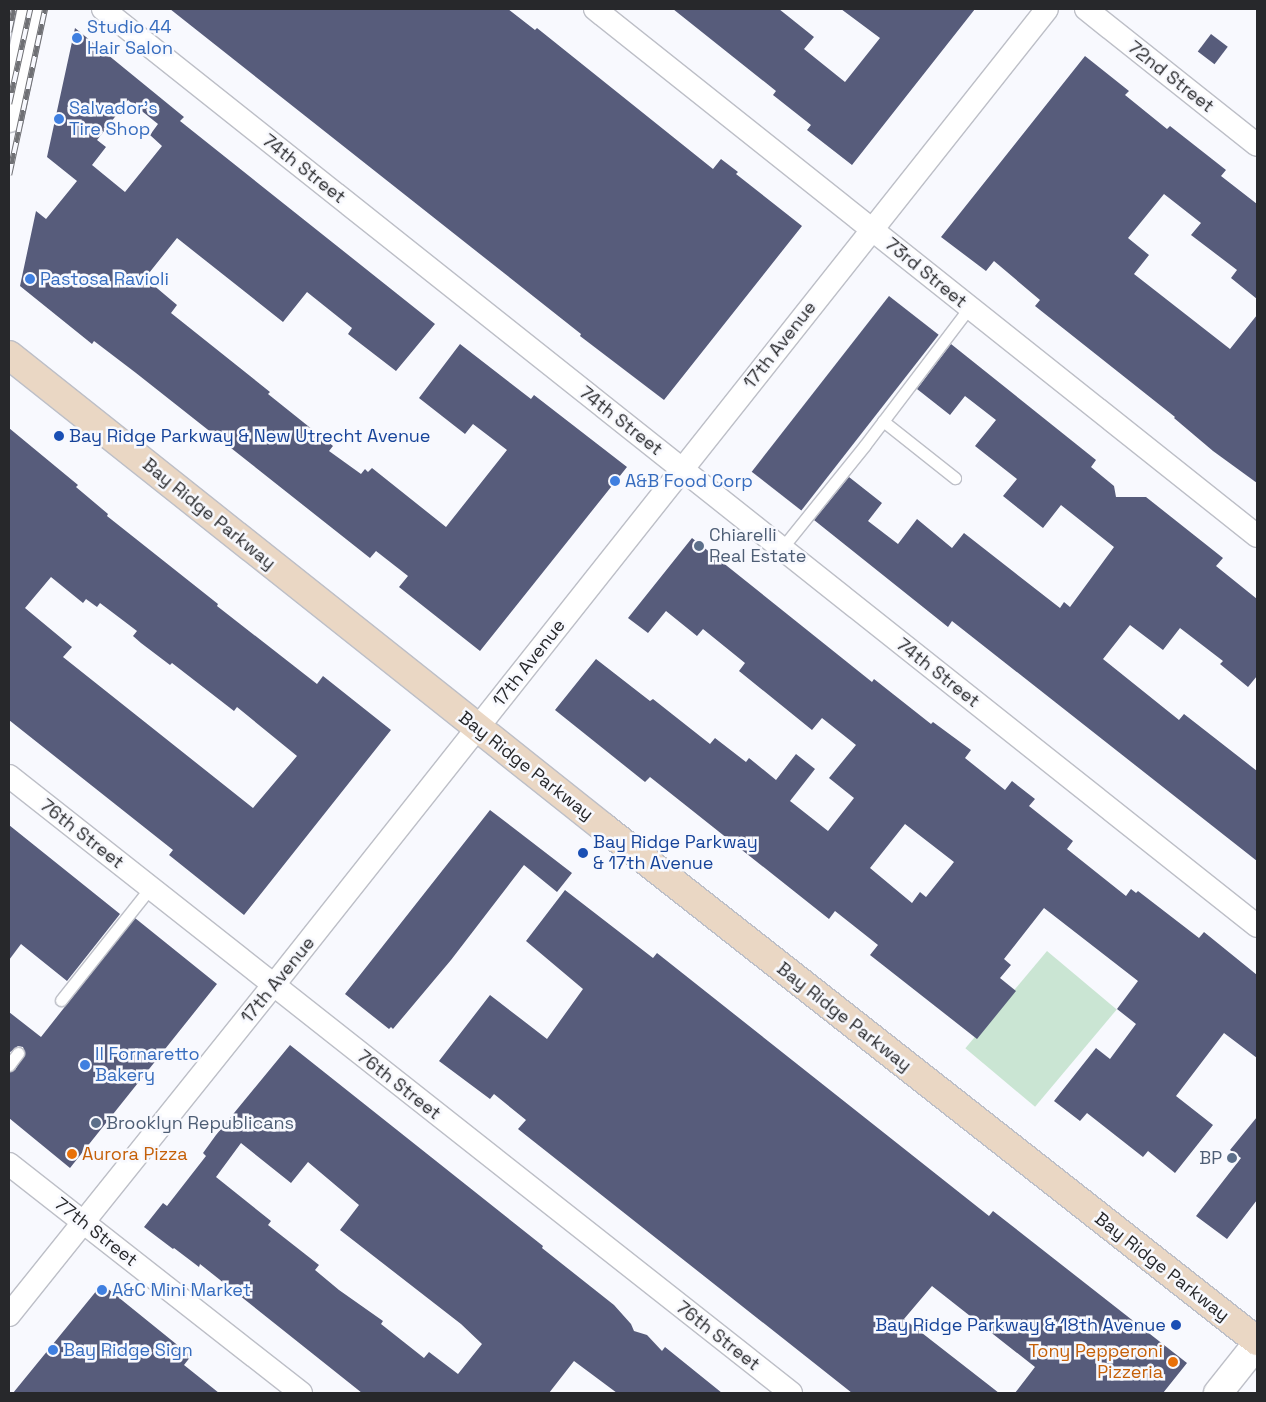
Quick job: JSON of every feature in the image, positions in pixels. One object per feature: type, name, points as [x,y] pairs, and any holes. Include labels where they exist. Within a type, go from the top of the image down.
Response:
[{"type":"main road","name":"Bay Ridge Parkway","points":[[9,355],[478,728],[1257,1342]]},
{"type":"street","points":[[9,118],[32,9]]},
{"type":"street","name":"74th Street","points":[[103,9],[1257,926]]},
{"type":"street","name":"73rd Street","points":[[595,9],[1257,536]]},
{"type":"street","name":"17th Avenue","points":[[9,1315],[273,986],[1047,9]]},
{"type":"street","name":"72nd Street","points":[[1086,9],[1257,145]]},
{"type":"street","name":"76th Street","points":[[9,776],[273,986],[792,1393]]},
{"type":"street","name":"77th Street","points":[[9,1164],[84,1221],[300,1393]]},
{"type":"street","points":[[1218,1393],[1257,1342]]},
{"type":"lane","points":[[782,548],[883,421],[969,308]]},
{"type":"lane","points":[[883,421],[955,478]]},
{"type":"lane","points":[[60,1000],[150,888]]},
{"type":"lane","points":[[9,1065],[18,1053]]},
{"type":"green space","points":[[1047,951],[1117,1009],[1035,1107],[965,1048]]},
{"type":"building","points":[[170,9],[508,9],[535,30],[537,28],[713,169],[721,159],[738,172],[736,174],[802,226],[664,400],[580,336],[581,334]]},
{"type":"building","points":[[673,9],[779,9],[814,37],[804,49],[845,82],[880,38],[841,9],[975,9],[852,165],[807,130],[811,125],[773,95],[776,91]]},
{"type":"building","points":[[75,28],[184,117],[180,121],[435,324],[396,371],[348,334],[352,328],[307,292],[283,322],[177,238],[145,278],[177,305],[171,313],[270,392],[268,394],[333,446],[329,451],[361,474],[365,469],[368,472],[372,468],[446,527],[507,450],[473,424],[465,434],[419,398],[460,344],[531,399],[534,395],[627,467],[480,651],[399,587],[408,576],[376,551],[370,558],[136,373],[94,341],[92,344],[20,286],[36,211],[46,219],[77,181],[47,157]],"holes":[[[128,100],[158,124],[150,135],[162,146],[125,192],[92,165],[106,147],[97,140]]]},
{"type":"building","points":[[1211,34],[1228,47],[1215,64],[1198,52]]},
{"type":"building","points":[[1085,56],[1129,91],[1125,95],[1167,129],[1170,126],[1226,170],[1221,176],[1257,204],[1257,299],[1231,278],[1237,270],[1191,235],[1201,223],[1164,194],[1128,238],[1149,255],[1134,274],[1230,349],[1257,315],[1257,483],[1213,451],[1175,417],[1035,306],[1040,300],[994,261],[986,271],[941,237]]},
{"type":"building","points":[[889,296],[939,335],[801,511],[752,472]]},
{"type":"building","points":[[951,344],[1096,460],[1091,467],[1114,486],[1116,497],[1146,497],[1223,558],[1216,566],[1257,599],[1257,676],[1248,687],[1220,664],[1223,661],[1180,628],[1163,650],[1130,625],[1103,659],[1179,720],[1184,714],[1257,771],[1257,861],[952,621],[948,627],[814,520],[849,477],[882,503],[868,521],[898,544],[917,519],[952,548],[964,533],[1060,608],[1064,602],[1070,607],[1114,547],[1061,505],[1043,528],[1003,496],[1017,479],[975,446],[996,420],[965,396],[950,415],[917,389]]},
{"type":"building","points":[[9,428],[78,485],[76,487],[108,514],[107,516],[218,604],[217,606],[317,684],[323,676],[391,730],[244,915],[169,855],[173,850],[9,720]],"holes":[[[51,577],[83,603],[86,599],[97,607],[100,603],[137,631],[133,636],[141,643],[170,665],[172,663],[234,711],[237,707],[297,756],[253,808],[63,657],[72,647],[25,608]]]},
{"type":"building","points":[[692,538],[872,682],[874,679],[931,724],[933,722],[971,750],[965,758],[1005,790],[1012,781],[1035,799],[1029,806],[1073,841],[1067,849],[1126,896],[1131,889],[1136,893],[1138,891],[1199,938],[1204,932],[1257,975],[1257,1058],[1224,1033],[1176,1096],[1213,1125],[1175,1173],[1148,1151],[1143,1157],[1087,1113],[1080,1121],[1054,1101],[1096,1048],[1110,1059],[1136,1024],[1117,1009],[1138,981],[1044,908],[1004,959],[1011,965],[1000,978],[1016,991],[977,1039],[870,955],[878,945],[835,911],[829,919],[650,777],[645,782],[555,710],[596,659],[650,701],[653,699],[710,744],[715,738],[746,762],[749,758],[776,780],[796,754],[815,769],[790,801],[828,831],[854,798],[829,778],[856,745],[822,718],[812,730],[739,671],[745,663],[703,629],[697,636],[666,611],[648,633],[628,618]],"holes":[[[905,824],[954,862],[926,897],[920,892],[912,903],[870,868]]]},
{"type":"building","points":[[490,810],[572,873],[557,892],[524,865],[451,960],[393,1029],[391,1027],[389,1029],[345,994]]},
{"type":"building","points":[[9,825],[120,914],[67,981],[21,944],[9,960]]},
{"type":"building","points":[[565,890],[653,958],[657,953],[989,1216],[993,1211],[1187,1363],[1163,1393],[1015,1393],[1035,1367],[932,1286],[904,1319],[999,1393],[852,1393],[518,1129],[526,1120],[494,1094],[490,1099],[439,1061],[490,995],[547,1039],[583,989],[526,941]]},
{"type":"building","points":[[135,918],[217,984],[70,1168],[9,1118],[9,1072],[15,1070],[25,1053],[23,1047],[18,1046],[9,1053],[9,1012],[41,1037]]},
{"type":"building","points":[[290,1045],[543,1246],[542,1248],[614,1305],[631,1324],[634,1331],[647,1335],[662,1351],[665,1347],[722,1393],[617,1393],[574,1361],[549,1393],[362,1393],[200,1264],[199,1267],[144,1227],[163,1203],[167,1206],[206,1156],[203,1153]],"holes":[[[241,1143],[291,1183],[308,1162],[359,1205],[340,1230],[461,1324],[482,1344],[458,1374],[429,1352],[424,1358],[381,1324],[383,1321],[339,1290],[315,1270],[319,1265],[268,1225],[271,1221],[216,1177]]]},
{"type":"building","points":[[1257,1117],[1257,1200],[1227,1239],[1196,1216],[1241,1158],[1230,1150]]},
{"type":"building","points":[[102,1284],[191,1356],[184,1365],[219,1393],[13,1393]]},
{"type":"railway","points":[[9,32],[14,9]]},
{"type":"railway","points":[[9,104],[30,9]]},
{"type":"railway","points":[[9,175],[45,9]]},
{"type":"place","name":"Studio 44 Hair Salon","points":[[77,38]]},
{"type":"place","name":"Salvador's Tire Shop","points":[[59,119]]},
{"type":"place","name":"Pastosa Ravioli","points":[[30,279]]},
{"type":"place","name":"Bay Ridge Parkway & New Utrecht Avenue","points":[[59,436]]},
{"type":"place","name":"A&B Food Corp","points":[[615,481]]},
{"type":"place","name":"Chiarelli Real Estate","points":[[699,546]]},
{"type":"place","name":"Bay Ridge Parkway & 17th Avenue","points":[[583,853]]},
{"type":"place","name":"Il Fornaretto Bakery","points":[[85,1065]]},
{"type":"place","name":"Brooklyn Republicans","points":[[96,1123]]},
{"type":"place","name":"Aurora Pizza","points":[[72,1154]]},
{"type":"place","name":"BP","points":[[1232,1158]]},
{"type":"place","name":"A&C Mini Market","points":[[102,1290]]},
{"type":"place","name":"Bay Ridge Parkway & 18th Avenue","points":[[1176,1325]]},
{"type":"place","name":"Bay Ridge Sign","points":[[53,1350]]},
{"type":"place","name":"Tony Pepperoni Pizzeria","points":[[1173,1362]]}]
